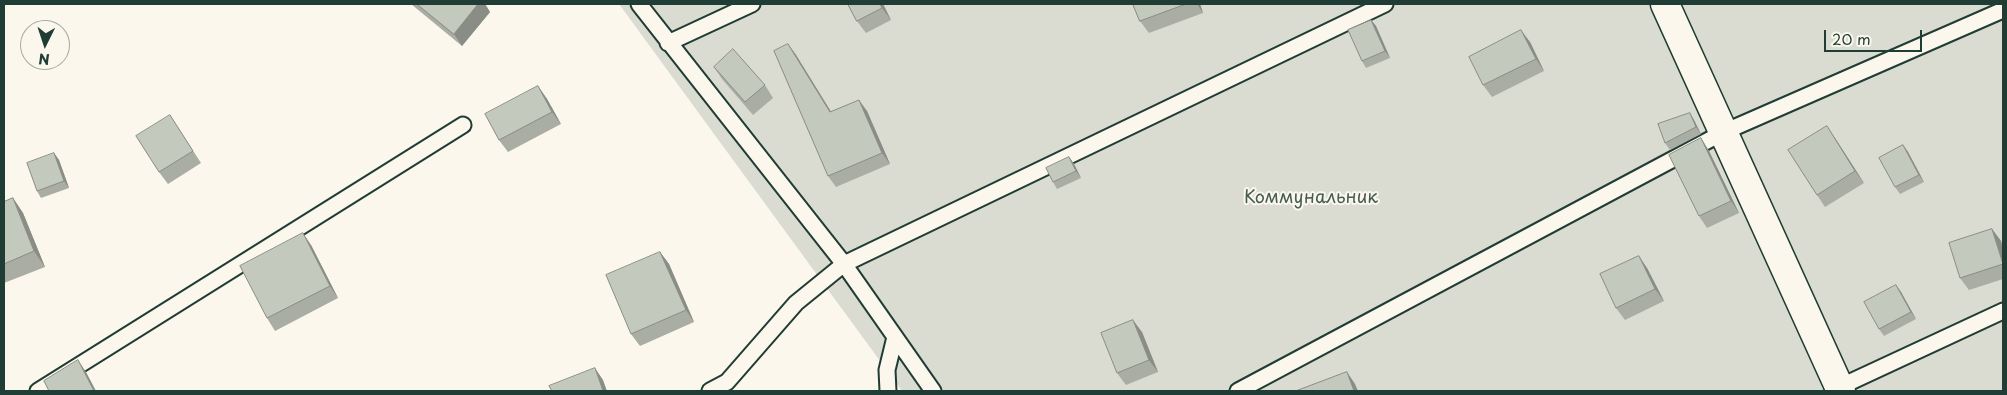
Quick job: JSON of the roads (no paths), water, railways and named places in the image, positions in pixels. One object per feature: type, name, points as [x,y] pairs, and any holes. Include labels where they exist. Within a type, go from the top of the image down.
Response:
[{"type":"street","points":[[1665,4],[1724,132],[1837,390]]},
{"type":"lane","points":[[639,4],[844,264],[933,391]]},
{"type":"lane","points":[[668,43],[752,4]]},
{"type":"lane","points":[[710,391],[727,382],[796,303],[844,264],[1385,4]]},
{"type":"lane","points":[[1238,391],[1724,132],[2003,10]]},
{"type":"lane","points":[[38,391],[463,125]]},
{"type":"lane","points":[[1837,390],[2003,311]]},
{"type":"lane","points":[[888,391],[887,370],[895,337]]},
{"type":"park label","name":"Коммунальник","points":[[1311,198]]}]
